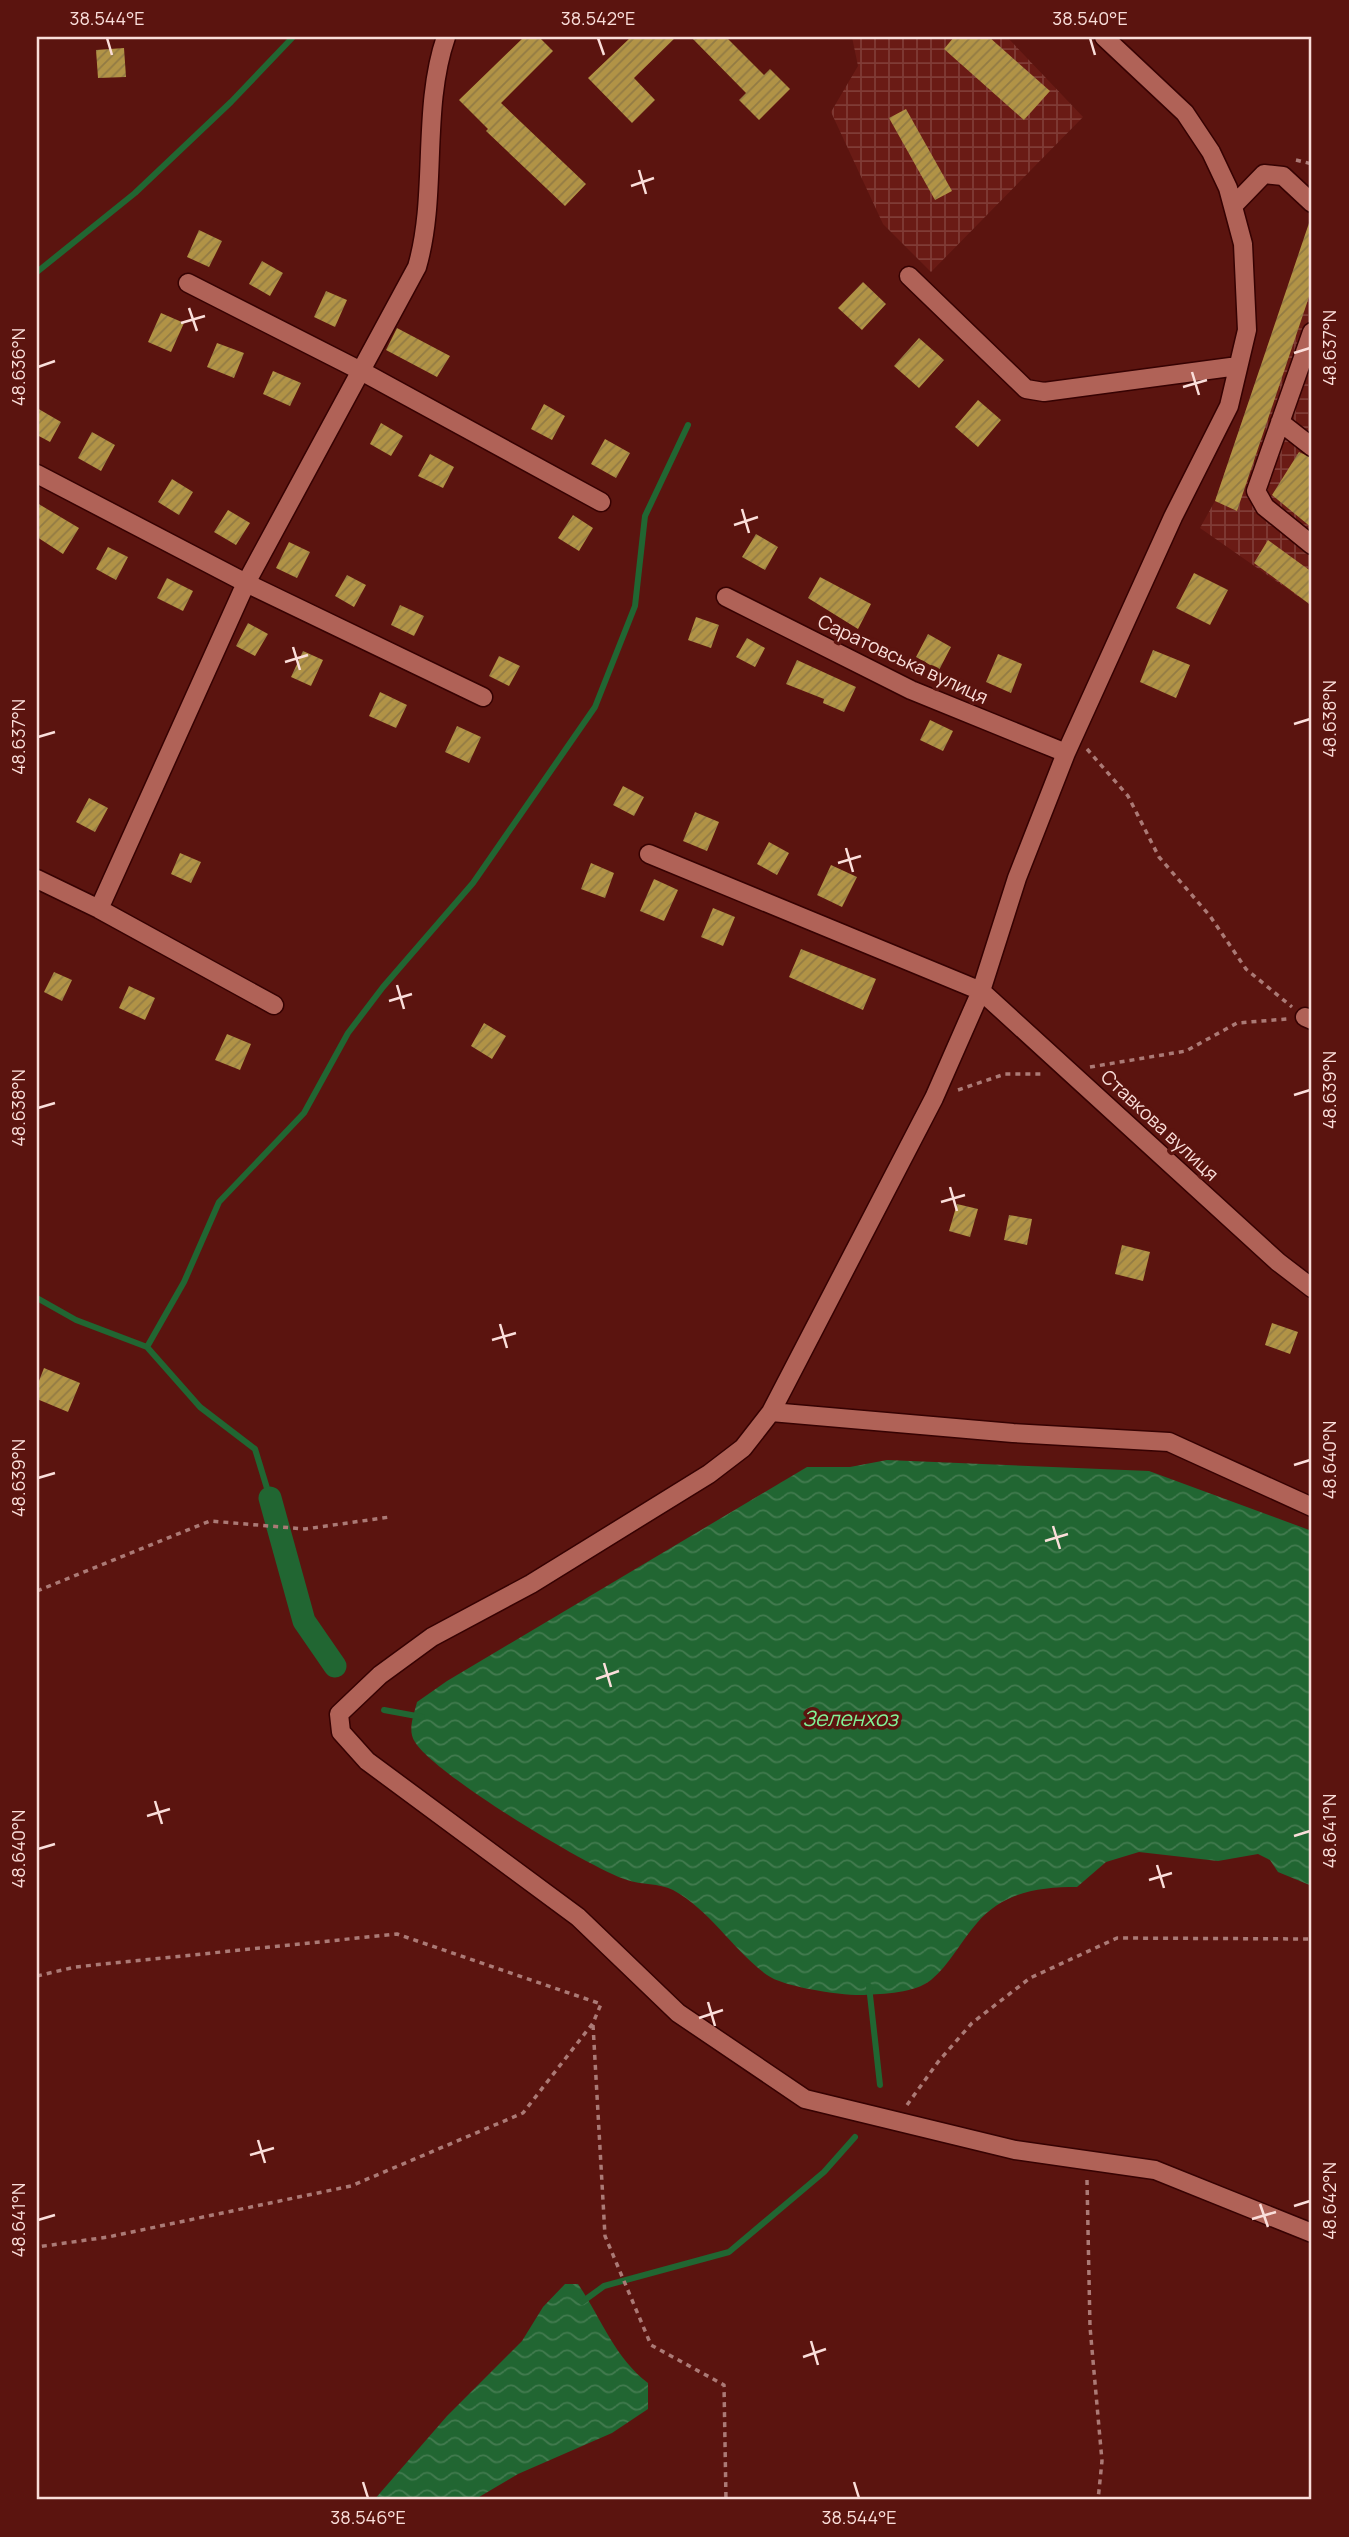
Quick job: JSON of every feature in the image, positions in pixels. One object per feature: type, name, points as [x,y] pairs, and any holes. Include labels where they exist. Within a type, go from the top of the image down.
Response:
[{"type":"street","points":[[99,909],[246,583],[363,372],[417,267],[426,237],[428,155],[446,37]]},
{"type":"street","points":[[1104,37],[1185,113],[1211,152],[1233,206],[1243,244],[1246,318],[1229,406],[1173,517],[1074,734],[1017,878],[981,991],[934,1098],[771,1412],[743,1448],[709,1474],[531,1584],[432,1637],[380,1675],[339,1713],[341,1732],[367,1761],[578,1917],[678,2013],[805,2099],[1015,2150],[1155,2170],[1312,2233]]},
{"type":"street","points":[[1233,206],[1264,174],[1283,176],[1312,203]]},
{"type":"street","points":[[909,276],[1026,389],[1044,392],[1238,366]]},
{"type":"street","points":[[188,283],[363,372],[601,502]]},
{"type":"street","points":[[1312,332],[1309,355],[1280,422],[1256,491],[1265,507],[1312,545]]},
{"type":"street","points":[[1280,422],[1312,447]]},
{"type":"street","points":[[37,474],[246,583],[482,697]]},
{"type":"street","name":"Саратовська вулиця","points":[[726,597],[911,690],[1066,753]]},
{"type":"street","points":[[649,854],[981,991]]},
{"type":"street","points":[[37,879],[99,909],[274,1005]]},
{"type":"street","name":"Ставкова вулиця","points":[[981,991],[1278,1262],[1312,1287]]},
{"type":"street","points":[[771,1412],[1013,1433],[1169,1442],[1312,1507]]},
{"type":"path","points":[[1074,734],[1128,796],[1159,857],[1210,916],[1246,969],[1309,1019]]},
{"type":"path","points":[[934,1098],[1005,1074],[1074,1075],[1094,1065],[1186,1051],[1237,1023],[1309,1019]]},
{"type":"path","points":[[37,1591],[210,1521],[305,1529],[390,1517]]},
{"type":"path","points":[[37,1976],[75,1967],[397,1934],[601,2004],[593,2023],[523,2113],[351,2186],[108,2237],[37,2247]]},
{"type":"path","points":[[896,2121],[938,2062],[972,2023],[1030,1978],[1117,1938],[1312,1939]]},
{"type":"path","points":[[593,2023],[605,2236],[651,2346],[724,2385],[726,2500]]},
{"type":"path","points":[[1087,2160],[1090,2327],[1102,2461],[1098,2500]]},
{"type":"shaded area","points":[[852,37],[1007,37],[1083,117],[931,272],[883,224],[831,112],[858,66]]},
{"type":"shaded area","points":[[1312,217],[1312,606],[1200,528],[1215,501]]},
{"type":"water","name":"Зеленхоз","points":[[887,1460],[1149,1471],[1312,1531],[1312,1886],[1278,1872],[1270,1860],[1258,1854],[1218,1861],[1139,1852],[1106,1862],[1077,1887],[1035,1890],[999,1904],[977,1923],[944,1967],[931,1980],[916,1988],[880,1994],[828,1992],[799,1987],[767,1975],[687,1899],[668,1888],[632,1882],[608,1872],[548,1840],[480,1797],[428,1757],[415,1742],[411,1727],[417,1702],[447,1681],[807,1467],[850,1467]]},
{"type":"water","points":[[565,2284],[578,2284],[617,2350],[648,2383],[648,2409],[612,2433],[518,2474],[474,2500],[374,2500],[447,2416],[522,2341],[543,2307]]},
{"type":"building","points":[[524,37],[539,37],[553,51],[501,103],[586,184],[565,206],[486,131],[488,129],[459,100]]},
{"type":"building","points":[[631,37],[676,37],[634,78],[655,100],[632,123],[588,78]]},
{"type":"building","points":[[691,37],[726,37],[764,75],[770,69],[790,89],[759,120],[739,100],[746,93]]},
{"type":"building","points":[[954,37],[989,37],[1050,91],[1024,120],[944,49]]},
{"type":"building","points":[[124,48],[126,77],[98,78],[96,50]]},
{"type":"building","points":[[906,109],[952,191],[935,200],[889,118]]},
{"type":"building","points":[[1309,223],[1312,224],[1312,288],[1237,511],[1215,501]]},
{"type":"building","points":[[199,230],[222,241],[209,267],[187,257]]},
{"type":"building","points":[[262,261],[283,273],[270,296],[249,284]]},
{"type":"building","points":[[863,282],[886,304],[862,330],[838,308]]},
{"type":"building","points":[[326,291],[347,300],[335,327],[314,317]]},
{"type":"building","points":[[161,313],[184,323],[171,352],[148,342]]},
{"type":"building","points":[[397,328],[450,356],[437,377],[386,350]]},
{"type":"building","points":[[919,338],[944,360],[919,388],[894,366]]},
{"type":"building","points":[[217,343],[244,353],[234,378],[207,367]]},
{"type":"building","points":[[273,371],[301,383],[290,406],[263,394]]},
{"type":"building","points":[[978,400],[1001,420],[978,447],[955,427]]},
{"type":"building","points":[[544,404],[565,416],[552,440],[531,429]]},
{"type":"building","points":[[37,408],[61,422],[50,442],[37,435]]},
{"type":"building","points":[[381,423],[403,436],[391,456],[370,444]]},
{"type":"building","points":[[92,432],[115,445],[101,471],[78,458]]},
{"type":"building","points":[[605,439],[630,453],[616,478],[591,464]]},
{"type":"building","points":[[1299,452],[1312,458],[1312,528],[1272,495]]},
{"type":"building","points":[[430,454],[454,467],[443,488],[418,476]]},
{"type":"building","points":[[172,479],[193,492],[179,515],[158,502]]},
{"type":"building","points":[[37,503],[79,528],[63,554],[37,537]]},
{"type":"building","points":[[228,510],[250,523],[236,545],[214,532]]},
{"type":"building","points":[[573,515],[593,528],[579,551],[558,538]]},
{"type":"building","points":[[756,534],[778,547],[765,570],[742,557]]},
{"type":"building","points":[[1268,540],[1312,572],[1312,606],[1254,563]]},
{"type":"building","points":[[289,542],[310,552],[297,578],[276,568]]},
{"type":"building","points":[[108,547],[128,557],[116,580],[96,569]]},
{"type":"building","points":[[1194,573],[1228,590],[1210,625],[1176,608]]},
{"type":"building","points":[[347,575],[366,585],[354,607],[335,596]]},
{"type":"building","points":[[820,577],[871,604],[858,629],[808,598]]},
{"type":"building","points":[[167,578],[193,591],[183,611],[157,598]]},
{"type":"building","points":[[400,605],[424,616],[414,636],[391,625]]},
{"type":"building","points":[[696,617],[719,625],[711,648],[688,640]]},
{"type":"building","points":[[248,623],[268,634],[255,656],[236,646]]},
{"type":"building","points":[[928,634],[951,647],[939,670],[916,657]]},
{"type":"building","points":[[747,638],[765,648],[755,667],[736,657]]},
{"type":"building","points":[[1153,650],[1190,665],[1176,698],[1140,682]]},
{"type":"building","points":[[303,651],[323,660],[311,686],[291,677]]},
{"type":"building","points":[[998,654],[1022,664],[1011,693],[986,682]]},
{"type":"building","points":[[499,656],[520,666],[509,686],[489,676]]},
{"type":"building","points":[[797,660],[856,687],[844,712],[823,703],[824,699],[786,684]]},
{"type":"building","points":[[380,692],[407,705],[396,728],[369,716]]},
{"type":"building","points":[[930,720],[953,731],[943,751],[920,740]]},
{"type":"building","points":[[457,726],[481,737],[469,763],[445,752]]},
{"type":"building","points":[[623,786],[644,797],[634,816],[613,805]]},
{"type":"building","points":[[89,798],[108,808],[95,832],[76,822]]},
{"type":"building","points":[[695,812],[719,822],[707,851],[683,841]]},
{"type":"building","points":[[769,842],[789,853],[777,875],[757,864]]},
{"type":"building","points":[[180,853],[201,862],[191,883],[171,874]]},
{"type":"building","points":[[591,863],[614,873],[605,898],[581,889]]},
{"type":"building","points":[[831,865],[857,877],[842,907],[817,895]]},
{"type":"building","points":[[654,879],[678,890],[664,921],[640,911]]},
{"type":"building","points":[[713,908],[735,917],[723,946],[701,937]]},
{"type":"building","points":[[801,949],[876,979],[863,1010],[789,977]]},
{"type":"building","points":[[54,972],[72,980],[62,1001],[44,992]]},
{"type":"building","points":[[129,986],[155,998],[145,1020],[119,1008]]},
{"type":"building","points":[[484,1023],[506,1036],[492,1059],[471,1046]]},
{"type":"building","points":[[227,1034],[251,1044],[240,1070],[215,1060]]},
{"type":"building","points":[[957,1204],[978,1209],[970,1237],[949,1231]]},
{"type":"building","points":[[1009,1215],[1032,1219],[1027,1245],[1004,1240]]},
{"type":"building","points":[[1122,1245],[1150,1252],[1143,1281],[1115,1274]]},
{"type":"building","points":[[1272,1323],[1298,1332],[1290,1354],[1265,1345]]},
{"type":"building","points":[[44,1368],[80,1383],[68,1412],[37,1399],[37,1386]]},
{"type":"waterway","points":[[37,272],[135,193],[231,102],[293,37]]},
{"type":"waterway","points":[[147,1347],[184,1282],[219,1202],[304,1113],[348,1033],[383,987],[473,883],[595,707],[635,606],[645,516],[688,425]]},
{"type":"waterway","points":[[37,1298],[76,1320],[147,1347],[200,1407],[255,1449],[270,1498]]},
{"type":"waterway","points":[[270,1498],[304,1621],[335,1666]]},
{"type":"waterway","points":[[384,1710],[422,1717]]},
{"type":"waterway","points":[[869,1986],[880,2085]]},
{"type":"waterway","points":[[582,2302],[604,2286],[729,2252],[824,2172],[855,2137]]}]
